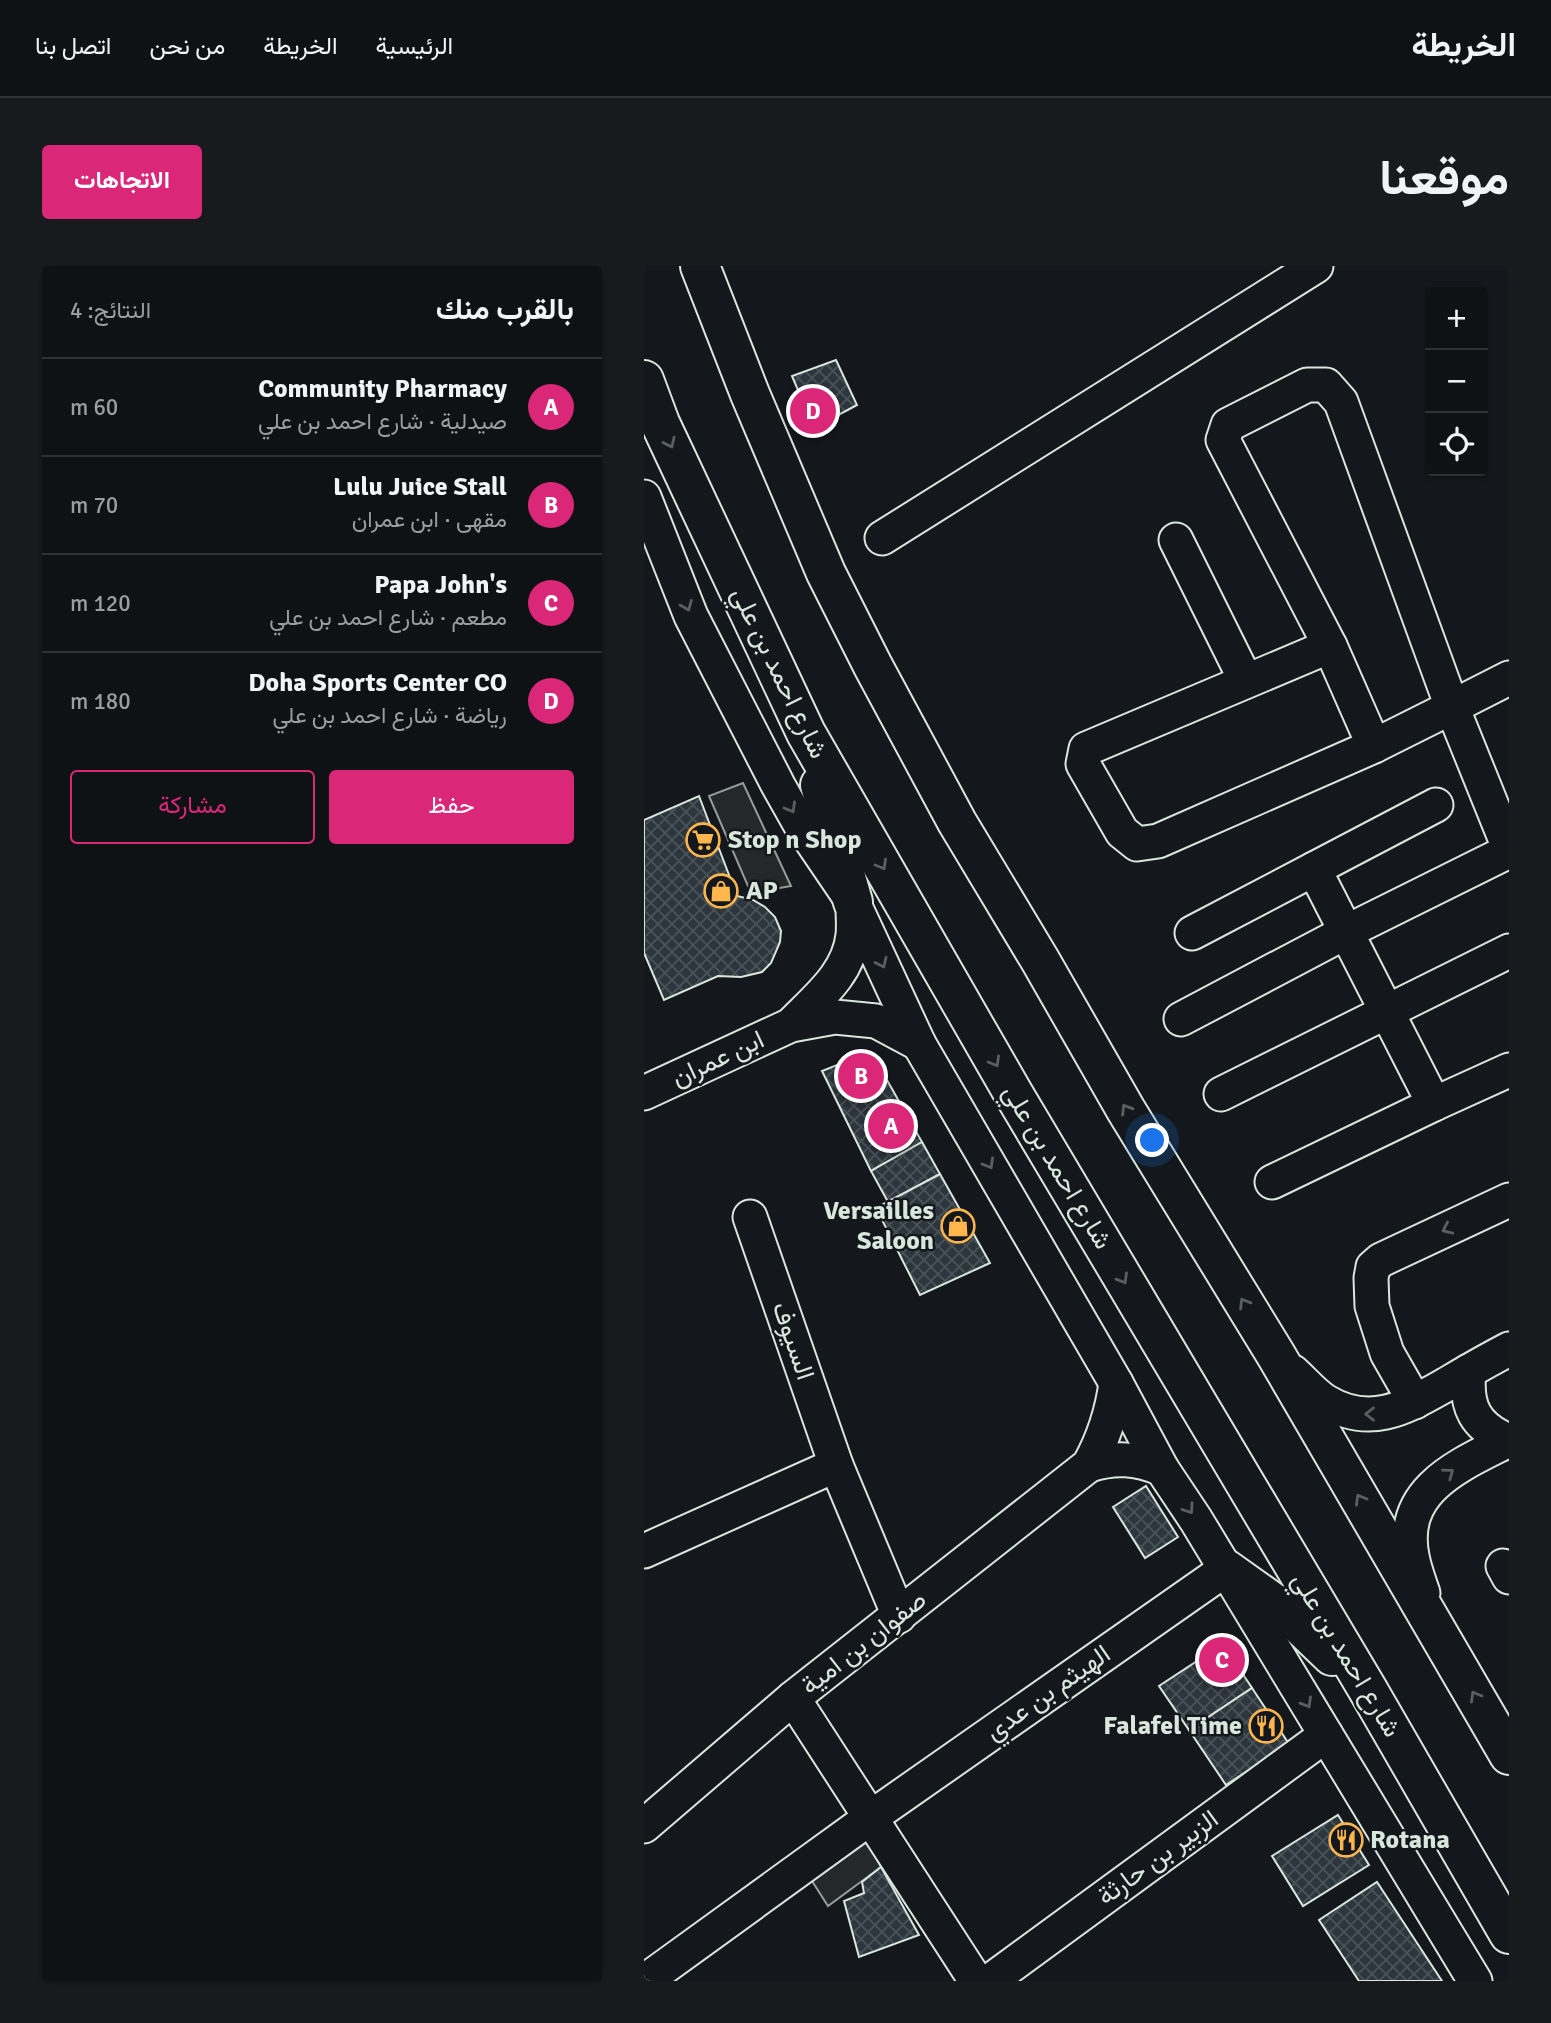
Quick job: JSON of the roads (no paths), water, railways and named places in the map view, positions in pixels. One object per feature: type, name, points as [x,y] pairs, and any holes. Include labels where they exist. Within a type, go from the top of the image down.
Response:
[{"type":"main road","points":[[700,266],[750,394],[826,573],[957,822],[1133,1122],[1276,1355],[1509,1755]]},
{"type":"main road","name":"شارع احمد بن علي","points":[[644,380],[660,423],[806,733],[1013,1093],[1509,1934]]},
{"type":"main road","points":[[806,733],[853,902]]},
{"type":"main road","points":[[1226,1569],[1285,1611],[1367,1690]]},
{"type":"street","points":[[882,538],[1315,266]]},
{"type":"street","points":[[1181,1019],[1509,849],[1452,707],[1341,402],[1326,385],[1307,385],[1228,425],[1223,440],[1330,646],[1374,746]]},
{"type":"street","name":"شارع احمد بن علي","points":[[644,497],[658,570],[691,616],[800,824],[853,902],[919,1044],[1116,1383],[1162,1469],[1226,1569],[1475,1981]]},
{"type":"street","points":[[1176,540],[1246,681]]},
{"type":"street","points":[[1330,646],[1086,749],[1083,765],[1122,832],[1137,844],[1158,841],[1374,746],[1509,678]]},
{"type":"street","points":[[1192,933],[1436,805]]},
{"type":"street","points":[[1314,869],[1434,1104]]},
{"type":"street","name":"ابن عمران","points":[[791,1025],[834,981],[848,960],[853,935],[853,902]]},
{"type":"street","points":[[1221,1094],[1509,951]]},
{"type":"street","name":"ابن عمران","points":[[644,1093],[791,1025],[835,1017],[876,1021],[919,1044]]},
{"type":"street","points":[[1272,1182],[1509,1070]]},
{"type":"street","points":[[1415,1402],[1387,1353],[1372,1306],[1373,1268],[1381,1259],[1509,1200]]},
{"type":"street","name":"السيوف","points":[[750,1217],[836,1465],[899,1615]]},
{"type":"street","points":[[1276,1355],[1323,1401],[1362,1415],[1382,1414],[1415,1402],[1509,1349]]},
{"type":"street","points":[[1469,1371],[1467,1389],[1470,1406],[1479,1421],[1492,1433],[1509,1441]]},
{"type":"street","name":"صفوان بن امية","points":[[1089,1465],[1108,1425],[1116,1383]]},
{"type":"street","points":[[1432,1622],[1412,1555],[1410,1530],[1415,1512],[1423,1496],[1437,1481],[1458,1466],[1509,1441]]},
{"type":"street","name":"صفوان بن امية","points":[[644,1826],[793,1698],[1089,1465],[1126,1459],[1162,1469]]},
{"type":"street","points":[[644,1551],[836,1465]]},
{"type":"street","name":"الهيثم بن عدي","points":[[645,1981],[870,1818],[1226,1569]]},
{"type":"street","points":[[793,1698],[976,1981]]},
{"type":"street","name":"الزبير بن حارثة","points":[[990,1981],[1326,1735]]},
{"type":"street","points":[[1453,1981],[1455,1948]]},
{"type":"place","name":"Doha Sports Center CO","points":[[813,411]]},
{"type":"place","name":"Stop n Shop","points":[[703,840]]},
{"type":"place","name":"AP","points":[[721,891]]},
{"type":"place","name":"Lulu Juice Stall","points":[[861,1076]]},
{"type":"place","name":"Community Pharmacy","points":[[891,1126]]},
{"type":"place","name":"Versailles Saloon","points":[[958,1226]]},
{"type":"place","name":"Papa John's","points":[[1222,1660]]},
{"type":"place","name":"Falafel Time","points":[[1266,1726]]},
{"type":"place","name":"Rotana","points":[[1346,1840]]}]
